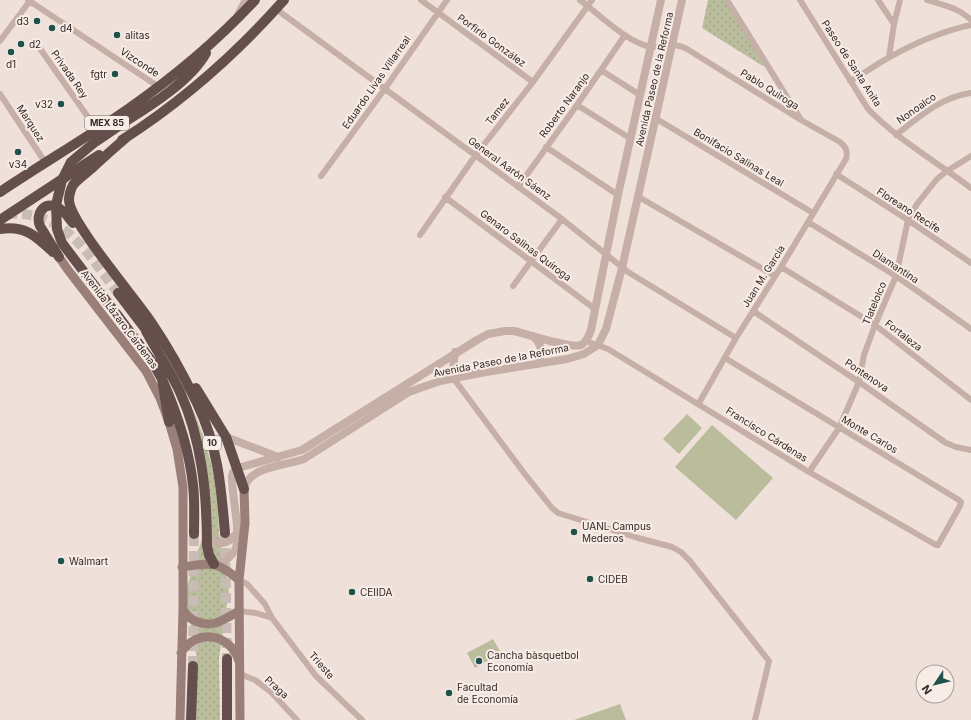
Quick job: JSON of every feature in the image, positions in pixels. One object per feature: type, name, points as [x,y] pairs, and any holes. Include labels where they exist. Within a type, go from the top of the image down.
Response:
[{"type":"highway","name":"MEX 85","points":[[0,190],[97,130],[159,87],[208,47],[255,0]]},
{"type":"highway","name":"MEX 85","points":[[0,220],[127,137],[178,101],[206,78],[284,0]]},
{"type":"highway","points":[[169,422],[162,379],[153,363],[62,242],[57,229],[56,205],[62,180],[71,162],[95,142],[146,108],[179,83],[197,66],[208,47]]},
{"type":"highway","points":[[97,249],[72,211],[69,200],[70,194],[76,182],[127,137]]},
{"type":"highway","points":[[59,257],[38,221],[41,211],[49,206],[58,207],[65,212],[87,242],[97,249]]},
{"type":"highway","points":[[0,229],[13,228],[31,233],[59,257]]},
{"type":"highway","name":"Avenida Lázaro Cárdenas","points":[[97,249],[152,322],[197,404],[214,449],[219,471],[225,532]]},
{"type":"highway","points":[[118,293],[146,331],[174,361]]},
{"type":"highway","points":[[146,331],[177,387],[192,426],[205,482],[208,551],[217,565]]},
{"type":"highway","points":[[164,344],[181,365],[226,437],[245,486]]},
{"type":"highway","name":"Avenida Lázaro Cárdenas","points":[[162,379],[170,397],[188,450],[193,486],[194,534]]},
{"type":"highway","points":[[227,659],[227,720]]},
{"type":"highway","points":[[191,720],[192,666]]},
{"type":"main road","name":"Avenida Lázaro Cárdenas","points":[[59,257],[146,371],[160,398],[169,422],[178,456],[183,487],[183,609],[180,720]]},
{"type":"main road","points":[[240,720],[239,580],[244,531],[245,486]]},
{"type":"main road","points":[[182,567],[205,564],[217,565],[226,569],[239,580]]},
{"type":"main road","points":[[183,609],[190,618],[205,624],[221,621],[239,611]]},
{"type":"main road","points":[[181,653],[193,640],[204,637],[214,637],[225,642],[233,649],[238,658],[240,670]]},
{"type":"street","points":[[235,21],[246,0]]},
{"type":"street","name":"Porfirio González","points":[[421,0],[533,82]]},
{"type":"street","name":"Eduardo Livas Villarreal","points":[[321,176],[447,0]]},
{"type":"street","points":[[580,0],[626,35],[651,47],[672,45]]},
{"type":"street","name":"Tamez","points":[[420,235],[475,156],[533,82],[592,0]]},
{"type":"street","name":"Avenida Paseo de la Reforma","points":[[238,468],[302,450],[456,352],[488,334],[506,330],[578,346],[586,341],[591,330],[618,194],[661,0]]},
{"type":"street","name":"Avenida Paseo de la Reforma","points":[[245,486],[250,476],[260,470],[304,459],[409,392],[426,386],[480,373],[567,359],[588,352],[598,345],[606,329],[622,268],[682,0]]},
{"type":"street","points":[[727,0],[801,120]]},
{"type":"street","name":"Paseo de Santa Anita","points":[[800,0],[868,109],[896,135],[971,188]]},
{"type":"street","points":[[878,0],[894,24]]},
{"type":"street","points":[[889,57],[894,24],[900,0]]},
{"type":"street","points":[[927,0],[957,9],[971,20]]},
{"type":"street","points":[[0,41],[28,1]]},
{"type":"street","name":"Vizconde","points":[[28,1],[159,87]]},
{"type":"street","name":"General Aarón Sáenz","points":[[276,9],[384,90],[562,219],[622,268],[736,338]]},
{"type":"street","points":[[850,81],[872,69],[889,57],[924,40],[971,25]]},
{"type":"street","name":"Roberto Naranjo","points":[[518,187],[626,35]]},
{"type":"street","name":"Pablo Quiroga","points":[[672,45],[687,49],[801,120],[840,142],[847,151],[846,159]]},
{"type":"street","name":"Privada Rey","points":[[41,50],[97,130]]},
{"type":"street","points":[[601,70],[640,95]]},
{"type":"street","name":"Nonoalco","points":[[896,135],[944,100],[971,92]]},
{"type":"street","name":"Marquez","points":[[0,94],[45,162]]},
{"type":"street","points":[[577,105],[631,139]]},
{"type":"street","name":"Bonifacio Salinas Leal","points":[[655,118],[813,213]]},
{"type":"street","points":[[546,146],[618,194]]},
{"type":"street","name":"Tlatelolco","points":[[809,472],[839,428],[860,382],[864,355],[896,276],[908,220],[928,189],[947,171],[971,156]]},
{"type":"street","name":"Juan M. García","points":[[699,403],[726,358],[736,338],[846,159]]},
{"type":"street","name":"Floreano Recife","points":[[836,174],[908,220],[971,263]]},
{"type":"street","points":[[637,196],[775,276]]},
{"type":"street","name":"Genaro Salinas Quiroga","points":[[445,197],[595,309]]},
{"type":"street","points":[[513,286],[562,219]]},
{"type":"street","name":"Diamantina","points":[[808,222],[896,276],[971,330]]},
{"type":"street","name":"Fortaleza","points":[[781,267],[875,325],[971,400]]},
{"type":"street","name":"Pontenova","points":[[753,311],[860,382],[946,443],[971,450]]},
{"type":"street","points":[[532,336],[538,341],[541,350],[538,364]]},
{"type":"street","name":"Francisco Cárdenas","points":[[586,341],[608,349],[699,403],[809,472],[937,545]]},
{"type":"street","points":[[456,352],[453,368],[454,379],[552,508],[558,513],[672,547],[681,552],[690,561],[769,661],[755,720]]},
{"type":"street","name":"Monte Carlos","points":[[726,358],[960,501],[960,506],[937,545]]},
{"type":"street","points":[[226,437],[278,457]]},
{"type":"street","points":[[217,565],[235,550],[237,543],[232,480],[233,472],[238,468]]},
{"type":"street","points":[[207,530],[212,540],[216,543],[222,544],[228,542],[237,533]]},
{"type":"street","name":"Trieste","points":[[239,580],[248,584],[258,595],[265,604],[272,618],[316,676],[362,720]]},
{"type":"street","points":[[239,611],[256,612],[272,618]]},
{"type":"street","name":"Praga","points":[[240,670],[271,692],[297,720]]},
{"type":"green space","points":[[708,0],[726,0],[766,64],[763,66],[702,28]]},
{"type":"green space","points":[[174,375],[195,414],[214,472],[219,533],[229,591],[219,658],[220,720],[195,720],[197,659],[185,593],[204,532],[203,482]]},
{"type":"green space","points":[[687,414],[702,428],[679,454],[663,439]]},
{"type":"green space","points":[[712,425],[773,478],[736,520],[675,467]]},
{"type":"green space","name":"Cancha bàsquetbol Economía","points":[[493,639],[501,653],[475,668],[467,653]]},
{"type":"green space","points":[[620,704],[626,720],[574,720]]},
{"type":"tunnel","points":[[7,214],[27,215],[44,219],[59,227],[73,237],[85,249],[118,293]]},
{"type":"tunnel","points":[[225,533],[227,659]]},
{"type":"tunnel","points":[[193,666],[194,534]]},
{"type":"place","name":"d3","points":[[37,21]]},
{"type":"place","name":"d4","points":[[52,28]]},
{"type":"place","name":"alitas","points":[[117,35]]},
{"type":"place","name":"d2","points":[[21,44]]},
{"type":"place","name":"d1","points":[[11,52]]},
{"type":"place","name":"fgtr","points":[[115,74]]},
{"type":"place","name":"v32","points":[[61,104]]},
{"type":"place","name":"v34","points":[[18,152]]},
{"type":"place","name":"UANL Campus Mederos","points":[[574,532]]},
{"type":"place","name":"Walmart","points":[[61,561]]},
{"type":"place","name":"CIDEB","points":[[590,579]]},
{"type":"place","name":"CEIIDA","points":[[352,592]]},
{"type":"place","name":"Cancha bàsquetbol Economía","points":[[479,661]]},
{"type":"place","name":"Facultad de Economía","points":[[449,693]]}]
